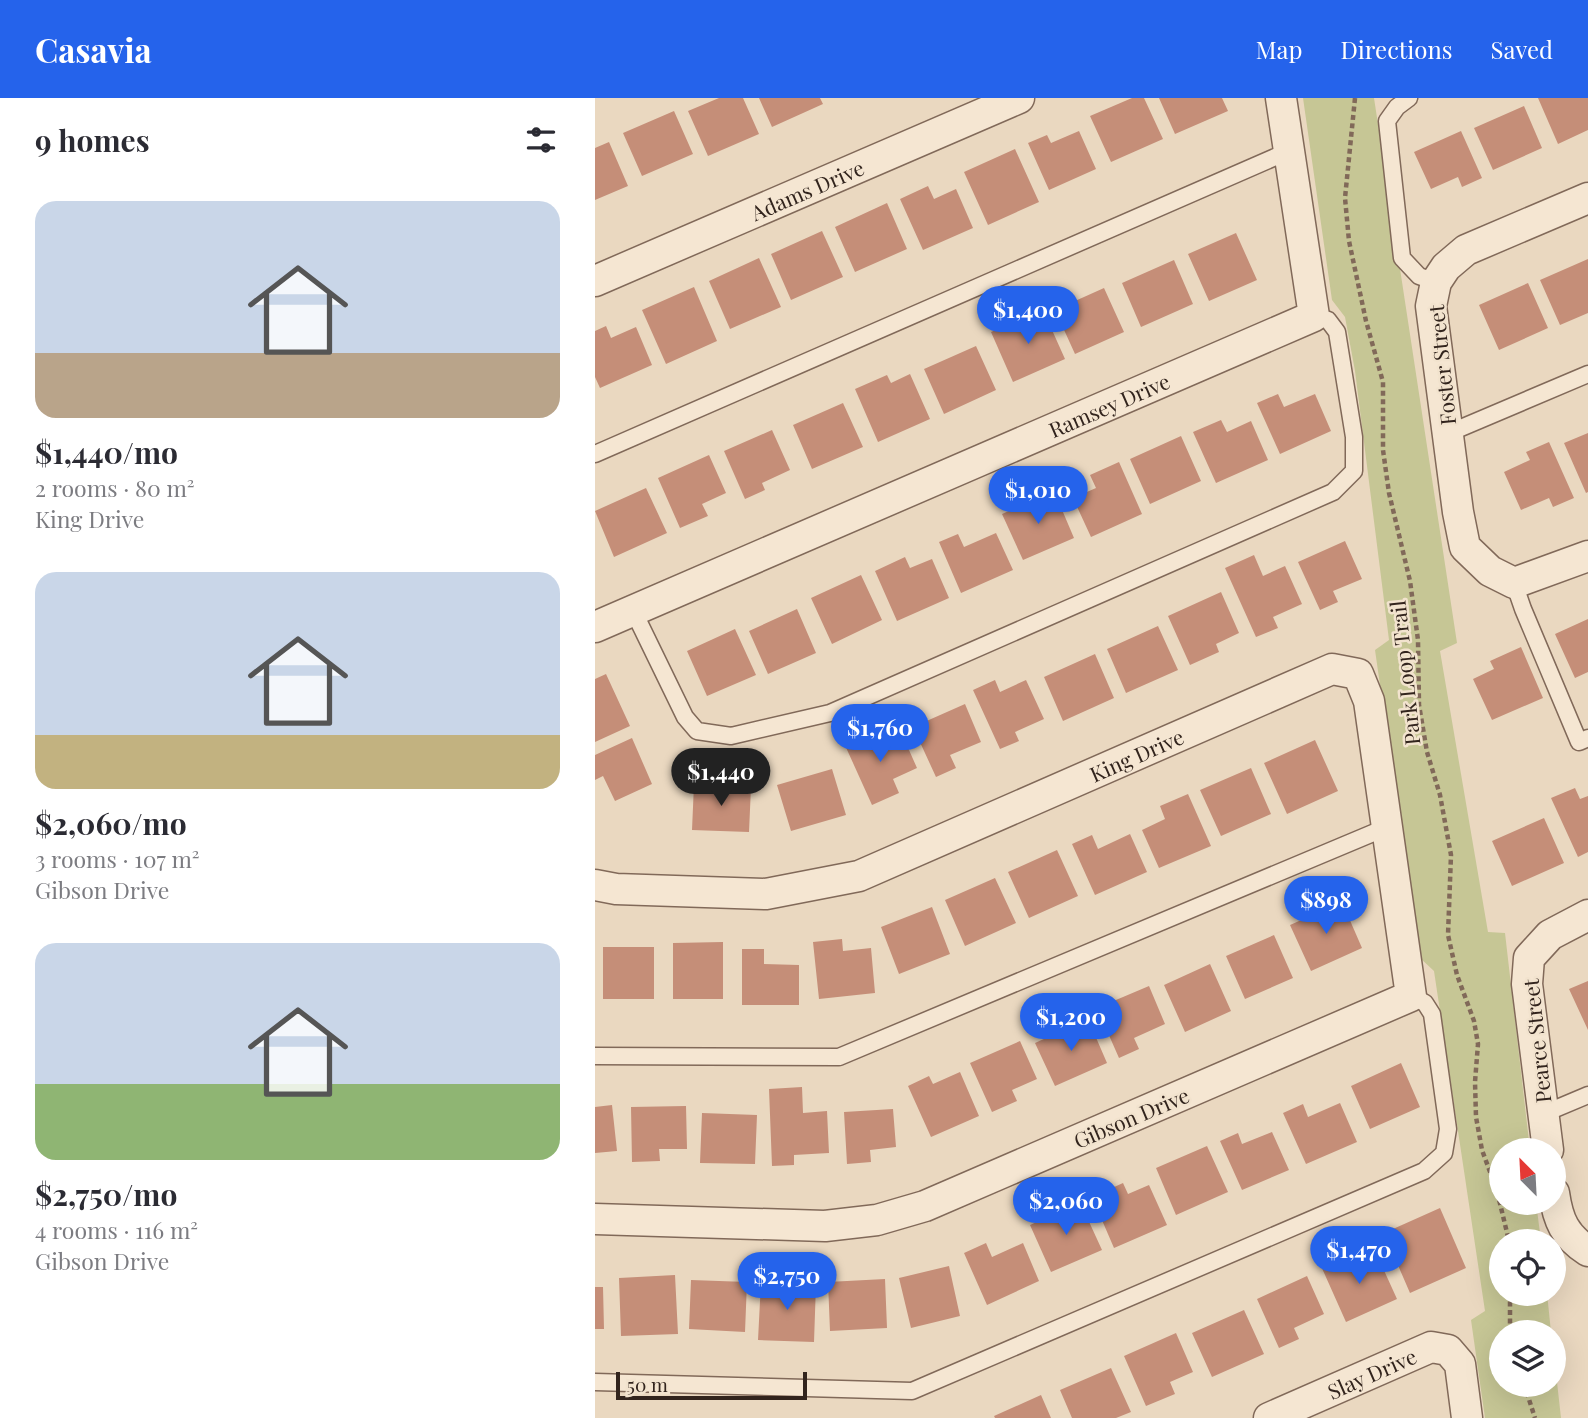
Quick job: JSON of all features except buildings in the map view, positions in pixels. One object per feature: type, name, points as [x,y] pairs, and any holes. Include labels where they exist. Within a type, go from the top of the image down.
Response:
[{"type":"street","name":"Adams Drive","points":[[595,281],[1019,98]]},
{"type":"street","points":[[1281,98],[1314,316]]},
{"type":"street","name":"Foster Street","points":[[1502,577],[1465,547],[1431,306],[1436,282],[1446,267],[1466,250],[1588,198]]},
{"type":"street","name":"Ramsey Drive","points":[[595,627],[1314,316]]},
{"type":"street","points":[[1502,577],[1588,556]]},
{"type":"street","name":"King Drive","points":[[595,885],[616,889],[766,894],[859,876],[1332,669],[1358,674],[1369,701],[1411,996]]},
{"type":"street","name":"Pearce Street","points":[[1546,1138],[1527,984],[1529,958],[1550,935],[1588,915]]},
{"type":"street","name":"Gibson Drive","points":[[595,1219],[825,1226],[877,1220],[925,1206],[1411,996]]},
{"type":"street","points":[[1558,1215],[1571,1240],[1588,1251]]},
{"type":"street","name":"Slay Drive","points":[[1269,1418],[1431,1347],[1448,1350],[1460,1364],[1467,1418]]},
{"type":"lane","points":[[1409,98],[1397,107],[1387,121],[1402,258],[1419,276],[1436,282]]},
{"type":"lane","points":[[595,454],[1289,151]]},
{"type":"lane","points":[[633,610],[685,716],[697,732],[731,736],[830,713],[1333,492],[1354,471],[1354,437],[1336,332],[1328,320],[1314,316]]},
{"type":"lane","points":[[1449,433],[1588,374]]},
{"type":"lane","points":[[1502,577],[1523,609],[1579,742],[1588,738]]},
{"type":"lane","points":[[595,1056],[839,1057],[1385,828]]},
{"type":"lane","points":[[595,1382],[912,1391],[1424,1171],[1444,1153],[1448,1129],[1432,1014],[1425,1003],[1411,996]]},
{"type":"lane","points":[[1543,1114],[1588,1095]]},
{"type":"path","name":"Park Loop Trail","points":[[1355,98],[1345,198],[1349,241],[1383,383],[1383,450],[1389,493],[1411,581],[1418,640],[1419,705],[1451,855],[1448,935],[1457,975],[1474,1021],[1478,1044],[1476,1117],[1482,1150],[1497,1191],[1506,1229]]},
{"type":"path","points":[[1528,1397],[1535,1418]]},
{"type":"green space","points":[[1303,98],[1374,98],[1457,643],[1440,651],[1488,932],[1505,933],[1529,1138],[1489,1138],[1489,1215],[1538,1215],[1539,1229],[1489,1229],[1489,1306],[1548,1306],[1550,1320],[1489,1320],[1489,1397],[1559,1397],[1561,1418],[1485,1418],[1471,1320],[1485,1311],[1434,971],[1419,957],[1375,650],[1389,640],[1355,371],[1345,317],[1332,300]]}]
